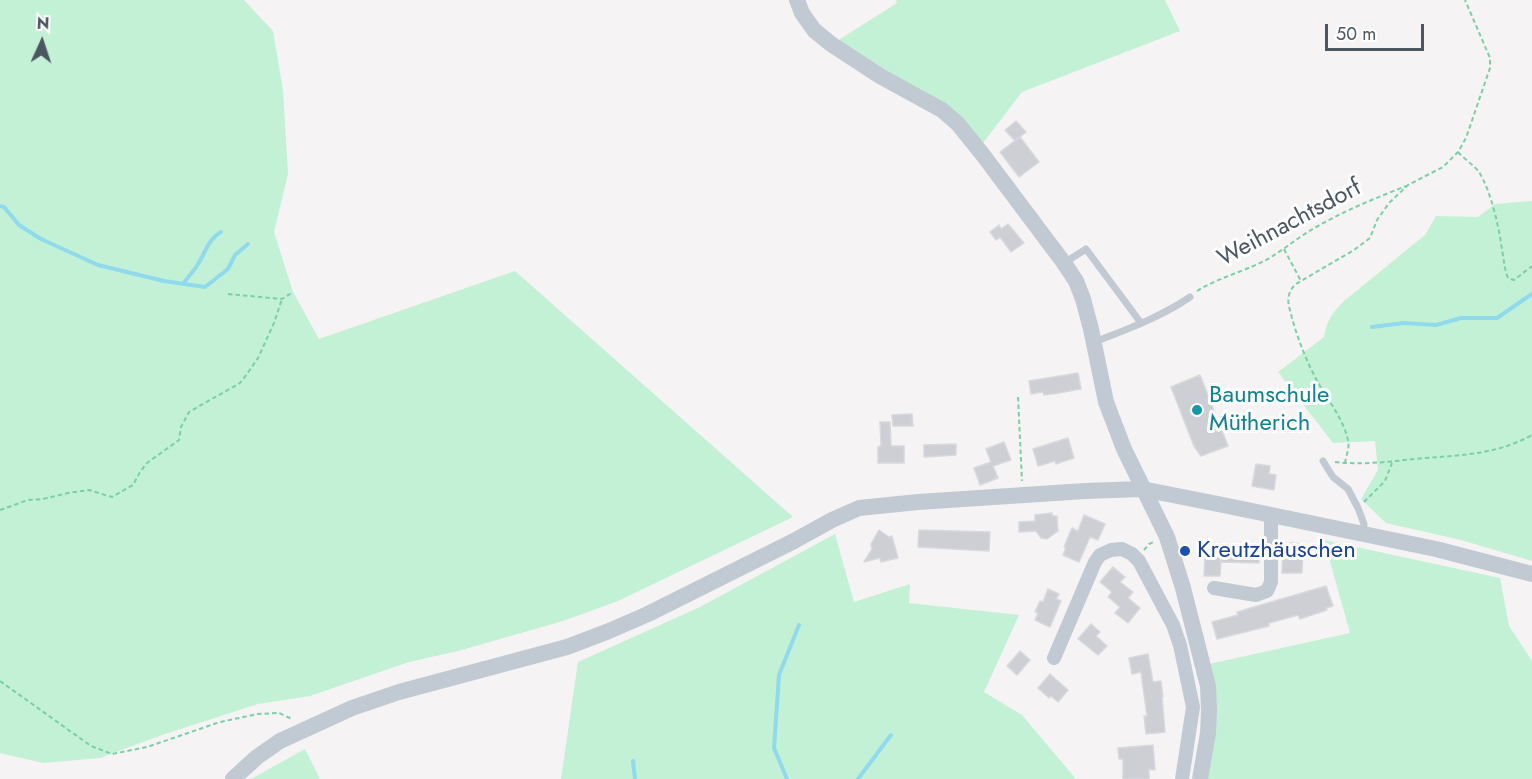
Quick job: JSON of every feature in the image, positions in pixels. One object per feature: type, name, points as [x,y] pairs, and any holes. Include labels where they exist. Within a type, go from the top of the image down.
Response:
[{"type":"street","points":[[797,0],[802,14],[814,30],[831,44],[880,76],[942,110],[958,124],[1076,281],[1094,343],[1106,402],[1142,489],[1167,537],[1183,588],[1208,686],[1208,733],[1200,779]]},
{"type":"street","points":[[233,779],[256,757],[280,741],[352,708],[399,692],[567,647],[609,631],[648,614],[859,508],[1142,489],[1436,549],[1532,574]]},
{"type":"street","points":[[1214,588],[1256,596],[1267,591],[1271,582],[1271,515]]},
{"type":"street","points":[[1054,658],[1100,555],[1116,549],[1132,554],[1139,561],[1160,599],[1180,645],[1192,707],[1182,779]]},
{"type":"lane","points":[[1064,263],[1086,249],[1141,323]]},
{"type":"lane","points":[[1094,343],[1177,306],[1190,297]]},
{"type":"lane","points":[[1323,461],[1333,477],[1348,489],[1364,524],[1363,534]]},
{"type":"path","points":[[1345,463],[1349,444],[1346,431],[1305,356],[1295,330],[1289,305],[1289,294],[1293,286],[1300,281],[1354,250],[1370,238],[1377,220],[1389,203],[1408,185],[1443,167],[1458,152],[1466,138],[1490,68],[1490,58],[1465,0]]},
{"type":"path","points":[[1458,152],[1478,171],[1487,192],[1496,219],[1504,268],[1508,278],[1514,280],[1532,266]]},
{"type":"path","name":"Weihnachtsdorf","points":[[1190,297],[1207,285],[1263,261],[1318,226],[1363,203],[1408,185]]},
{"type":"path","points":[[1284,249],[1300,281]]},
{"type":"path","points":[[228,294],[282,299],[293,292]]},
{"type":"path","points":[[0,510],[28,500],[89,490],[112,497],[133,485],[147,463],[179,440],[180,427],[189,412],[240,383],[258,358],[282,299]]},
{"type":"path","points":[[1018,398],[1022,496]]},
{"type":"path","points":[[1323,461],[1392,463],[1489,452],[1532,435]]},
{"type":"path","points":[[1358,508],[1385,481],[1392,463]]},
{"type":"path","points":[[0,681],[91,746],[112,754],[147,747],[220,722],[258,714],[279,713],[294,721],[300,731]]},
{"type":"green space","points":[[0,0],[244,0],[273,31],[283,90],[288,174],[274,232],[293,292],[319,339],[515,271],[793,517],[618,601],[563,621],[458,651],[409,662],[310,696],[258,704],[100,758],[43,763],[0,753]]},
{"type":"green space","points":[[896,0],[1165,0],[1180,31],[1022,92],[983,143],[879,68],[837,41],[897,3]]},
{"type":"green space","points":[[1532,201],[1532,561],[1461,540],[1386,523],[1361,499],[1378,470],[1375,441],[1333,443],[1278,372],[1324,337],[1328,321],[1340,305],[1425,235],[1436,216],[1478,217],[1495,204]]},
{"type":"green space","points":[[835,534],[854,602],[910,584],[909,603],[1019,615],[984,692],[1022,715],[1076,779],[561,779],[578,662],[700,607]]},
{"type":"green space","points":[[1324,540],[1500,578],[1509,626],[1532,661],[1532,779],[1208,779],[1209,664],[1350,633]]},
{"type":"green space","points":[[305,749],[320,779],[251,779]]},
{"type":"building","points":[[1016,121],[1026,132],[1015,141],[1005,130]]},
{"type":"building","points":[[1020,137],[1039,162],[1019,177],[1000,152]]},
{"type":"building","points":[[1008,224],[1024,243],[1011,252],[1000,237],[996,240],[990,232],[999,225],[1001,229]]},
{"type":"building","points":[[1078,373],[1081,389],[1044,395],[1043,392],[1031,394],[1029,381]]},
{"type":"building","name":"Baumschule Mütherich","points":[[1200,375],[1228,446],[1201,456],[1194,446],[1171,387]]},
{"type":"building","points":[[912,414],[913,426],[893,426],[892,415]]},
{"type":"building","points":[[880,422],[890,422],[891,446],[904,446],[904,463],[878,463],[878,447],[881,446]]},
{"type":"building","points":[[1068,438],[1074,458],[1056,464],[1055,461],[1038,466],[1033,449]]},
{"type":"building","points":[[1004,442],[1011,460],[993,466],[998,478],[980,485],[974,468],[991,462],[986,449]]},
{"type":"building","points":[[956,444],[956,455],[924,457],[924,445]]},
{"type":"building","points":[[1256,464],[1270,466],[1269,474],[1276,475],[1274,490],[1252,486]]},
{"type":"building","points":[[1052,513],[1052,516],[1057,516],[1058,531],[1047,539],[1041,538],[1036,531],[1019,532],[1019,522],[1035,521],[1035,515]]},
{"type":"building","points":[[1084,515],[1105,524],[1098,540],[1090,537],[1079,562],[1063,555],[1072,528],[1078,531]]},
{"type":"building","points":[[879,530],[889,537],[892,536],[898,558],[881,562],[880,558],[864,562],[872,549],[871,544]]},
{"type":"building","points":[[919,530],[990,532],[989,551],[918,547]]},
{"type":"building","points":[[1290,543],[1303,544],[1302,573],[1282,573],[1283,550],[1290,550]]},
{"type":"building","points":[[1243,544],[1259,544],[1259,563],[1221,562],[1221,559],[1220,576],[1204,576],[1205,556],[1221,556],[1221,546],[1243,547]]},
{"type":"building","points":[[1113,567],[1125,577],[1120,582],[1133,592],[1128,598],[1140,608],[1128,623],[1115,613],[1120,607],[1108,597],[1112,592],[1100,582]]},
{"type":"building","points":[[1326,586],[1333,606],[1326,608],[1327,610],[1300,619],[1298,615],[1269,623],[1269,626],[1217,639],[1212,622],[1238,615],[1237,612]]},
{"type":"building","points":[[1048,589],[1059,594],[1056,599],[1061,601],[1050,627],[1035,620],[1038,613],[1035,612],[1040,601],[1043,602]]},
{"type":"building","points":[[1091,624],[1100,632],[1096,636],[1107,646],[1098,655],[1078,639]]},
{"type":"building","points":[[1020,651],[1030,660],[1017,675],[1007,666]]},
{"type":"building","points":[[1148,654],[1153,682],[1161,681],[1165,732],[1146,734],[1144,716],[1147,716],[1141,672],[1132,674],[1129,658]]},
{"type":"building","points":[[1050,674],[1068,690],[1058,702],[1051,696],[1049,698],[1038,688]]},
{"type":"building","points":[[1153,745],[1155,770],[1149,769],[1149,779],[1123,779],[1123,759],[1119,759],[1118,748]]},
{"type":"waterway","points":[[0,206],[4,207],[19,225],[41,239],[98,265],[164,281],[205,287],[228,269],[235,255],[248,244]]},
{"type":"waterway","points":[[183,284],[210,242],[221,232]]},
{"type":"waterway","points":[[1372,327],[1404,323],[1436,325],[1461,318],[1497,318],[1532,294]]},
{"type":"waterway","points":[[787,779],[774,748],[779,675],[799,625]]},
{"type":"waterway","points":[[858,779],[891,735]]},
{"type":"waterway","points":[[633,761],[635,779]]},
{"type":"place","name":"Baumschule Mütherich","points":[[1197,410]]},
{"type":"place","name":"Kreutzhäuschen","points":[[1185,551]]}]
